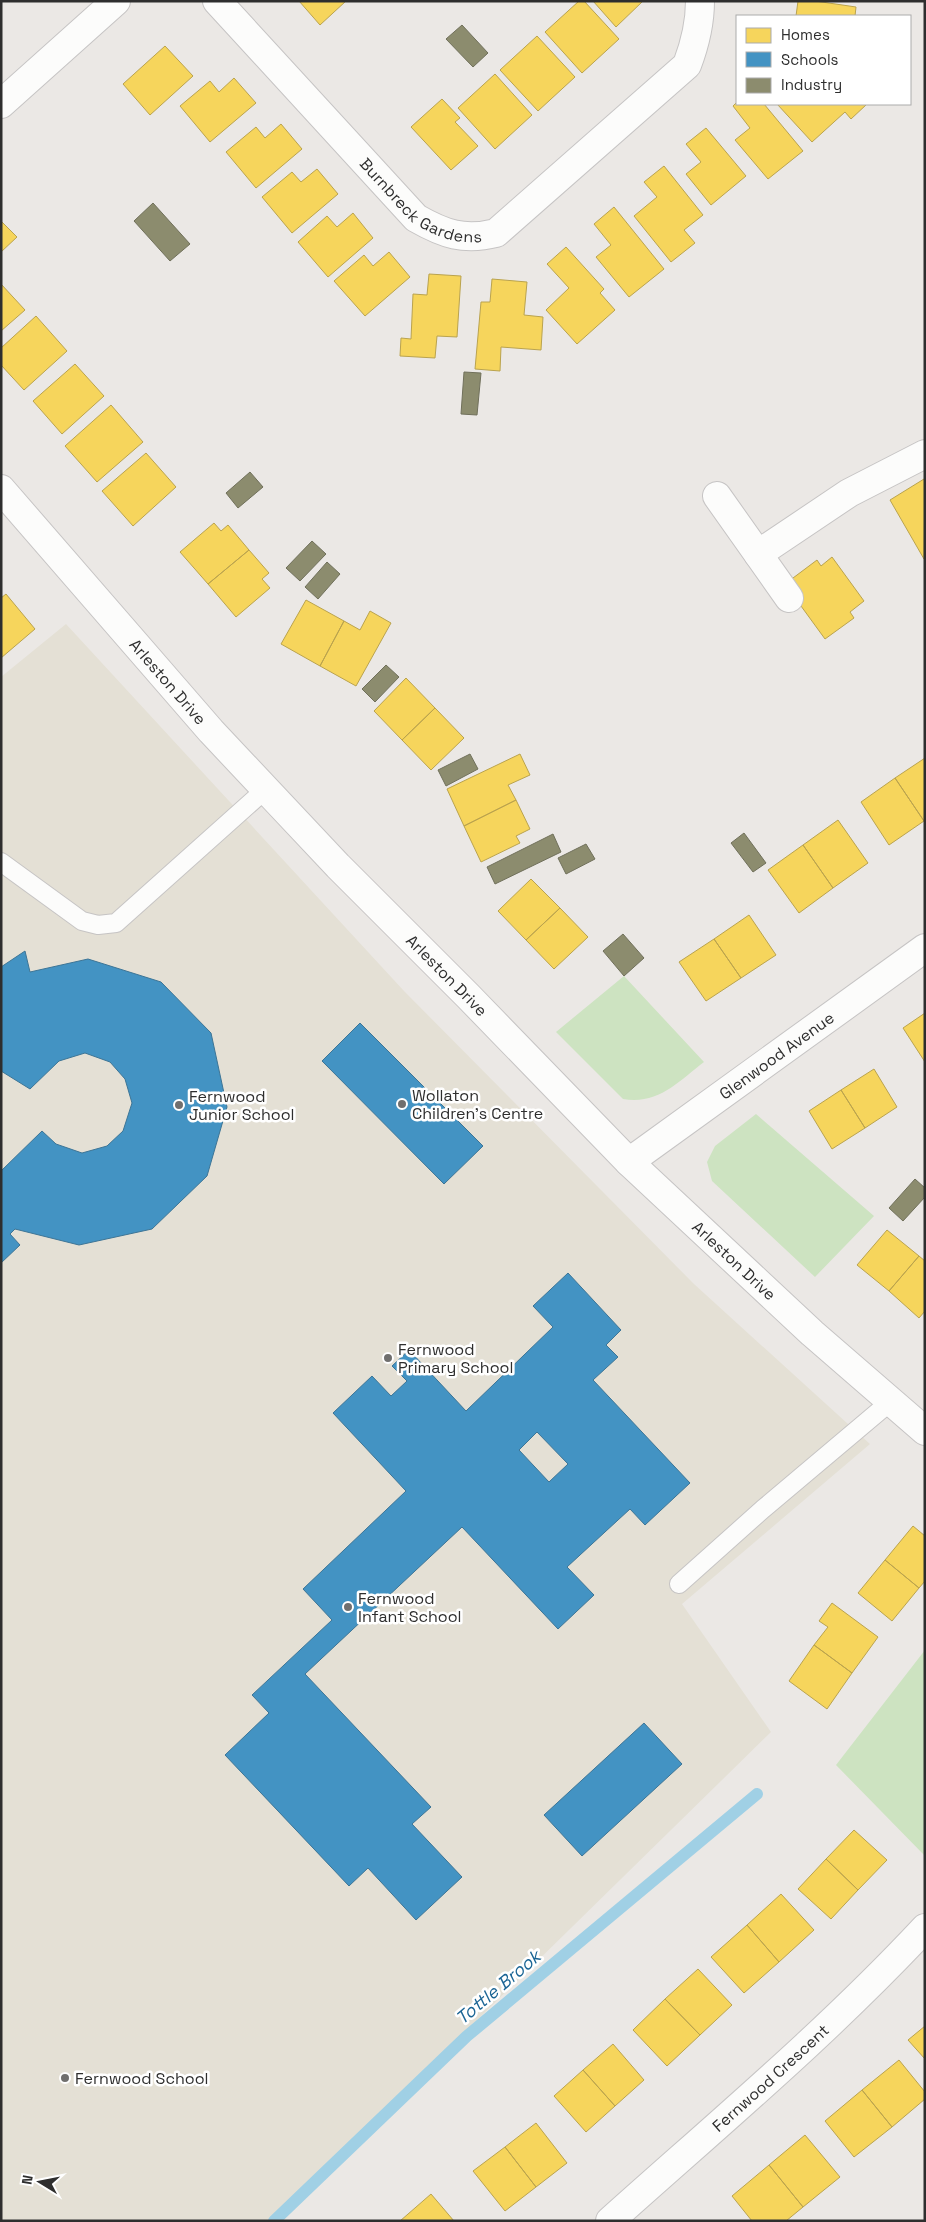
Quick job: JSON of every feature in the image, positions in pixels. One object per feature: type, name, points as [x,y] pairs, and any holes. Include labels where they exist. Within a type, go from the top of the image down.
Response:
[{"type":"street","points":[[1,104],[116,1]]},
{"type":"street","name":"Burnbreck Gardens","points":[[217,1],[416,218],[438,230],[456,235],[478,237],[496,233],[687,65],[694,49],[699,23],[700,1]]},
{"type":"street","points":[[758,554],[849,493],[925,454]]},
{"type":"street","name":"Arleston Drive","points":[[1,489],[211,731],[338,866],[462,989],[629,1162],[812,1333],[925,1431]]},
{"type":"street","points":[[717,496],[789,598]]},
{"type":"street","name":"Glenwood Avenue","points":[[629,1162],[925,948]]},
{"type":"street","name":"Fernwood Crescent","points":[[610,2221],[807,2044],[886,1970],[925,1928]]},
{"type":"lane","points":[[1,862],[82,921],[98,924],[116,924],[266,789]]},
{"type":"lane","points":[[680,1584],[763,1509],[890,1402]]},
{"type":"shaded area","name":"Fernwood Primary School","points":[[66,624],[404,991],[694,1284],[870,1444],[682,1604],[771,1732],[272,2221],[1,2221],[1,677]]},
{"type":"green space","points":[[624,976],[704,1062],[667,1090],[647,1099],[623,1099],[556,1032]]},
{"type":"green space","points":[[756,1114],[874,1216],[815,1277],[712,1181],[707,1162],[715,1146]]},
{"type":"green space","points":[[925,1650],[925,1856],[836,1765]]},
{"type":"building: Homes","points":[[299,1],[346,1],[320,25]]},
{"type":"building: Homes","points":[[579,1],[584,1],[619,39],[582,73],[545,32]]},
{"type":"building: Homes","points":[[593,1],[643,1],[616,27]]},
{"type":"building: Homes","points":[[798,1],[815,1],[856,7],[855,15],[796,15]]},
{"type":"building: Homes","points":[[537,36],[575,77],[538,111],[500,70]]},
{"type":"building: Homes","points":[[165,46],[193,76],[150,115],[123,84]]},
{"type":"building: Homes","points":[[495,74],[532,115],[495,149],[458,108]]},
{"type":"building: Homes","points":[[234,78],[256,103],[210,142],[180,106],[210,81],[219,92]]},
{"type":"building: Homes","points":[[442,99],[460,118],[455,122],[478,146],[451,170],[411,127]]},
{"type":"building: Homes","points":[[736,103],[736,105],[765,105],[803,151],[768,179],[735,140],[750,128],[733,106]]},
{"type":"building: Homes","points":[[778,105],[866,105],[851,119],[845,112],[812,142]]},
{"type":"building: Homes","points":[[281,124],[302,149],[256,188],[226,152],[256,127],[265,138]]},
{"type":"building: Homes","points":[[706,128],[746,176],[711,205],[686,174],[701,162],[686,144]]},
{"type":"building: Homes","points":[[664,166],[703,215],[684,230],[695,243],[671,262],[634,216],[657,197],[644,182]]},
{"type":"building: Homes","points":[[317,169],[338,194],[292,233],[262,197],[292,172],[301,182]]},
{"type":"building: Homes","points":[[614,207],[664,269],[629,297],[596,257],[611,245],[594,224]]},
{"type":"building: Homes","points":[[353,213],[373,238],[328,277],[298,242],[327,216],[337,227]]},
{"type":"building: Homes","points":[[1,221],[17,237],[1,252]]},
{"type":"building: Homes","points":[[566,247],[604,289],[600,293],[615,310],[577,344],[546,310],[569,288],[547,264]]},
{"type":"building: Homes","points":[[389,252],[410,277],[365,316],[334,281],[364,255],[373,266]]},
{"type":"building: Homes","points":[[429,274],[461,276],[457,337],[437,336],[435,358],[400,356],[401,338],[411,339],[413,294],[427,295]]},
{"type":"building: Homes","points":[[492,279],[527,282],[524,315],[543,317],[541,350],[501,347],[500,371],[475,369],[481,302],[490,302]]},
{"type":"building: Homes","points":[[1,284],[25,310],[1,331]]},
{"type":"building: Homes","points":[[36,316],[67,351],[24,390],[1,365],[1,348]]},
{"type":"building: Homes","points":[[75,364],[104,396],[62,434],[33,401]]},
{"type":"building: Homes","points":[[111,405],[143,442],[97,482],[65,446]]},
{"type":"building: Homes","points":[[146,453],[176,487],[133,526],[102,491]]},
{"type":"building: Homes","points":[[924,479],[925,481],[924,559],[890,500]]},
{"type":"building: Homes","points":[[214,523],[221,531],[228,525],[249,550],[208,584],[180,552]]},
{"type":"building: Homes","points":[[249,550],[269,573],[262,579],[270,588],[236,617],[208,584]]},
{"type":"building: Homes","points":[[832,557],[864,601],[850,612],[854,618],[825,639],[785,584],[817,560],[821,566]]},
{"type":"building: Homes","points":[[6,594],[35,629],[1,658],[1,598]]},
{"type":"building: Homes","points":[[306,600],[344,621],[320,666],[281,644]]},
{"type":"building: Homes","points":[[370,611],[391,623],[356,686],[320,666],[344,621],[360,630]]},
{"type":"building: Homes","points":[[406,678],[435,708],[402,740],[374,711]]},
{"type":"building: Homes","points":[[435,708],[464,738],[431,770],[402,740]]},
{"type":"building: Homes","points":[[520,754],[530,775],[508,785],[516,800],[464,826],[447,789]]},
{"type":"building: Homes","points":[[925,758],[925,821],[924,821],[895,778]]},
{"type":"building: Homes","points":[[895,778],[924,821],[889,845],[861,802]]},
{"type":"building: Homes","points":[[516,800],[530,829],[516,836],[520,843],[481,862],[464,826]]},
{"type":"building: Homes","points":[[838,820],[868,863],[833,888],[803,845]]},
{"type":"building: Homes","points":[[803,845],[833,888],[799,913],[768,870]]},
{"type":"building: Homes","points":[[531,879],[560,908],[526,940],[498,911]]},
{"type":"building: Homes","points":[[560,908],[588,937],[554,969],[526,940]]},
{"type":"building: Homes","points":[[749,915],[776,955],[741,978],[714,939]]},
{"type":"building: Homes","points":[[714,939],[741,978],[706,1001],[679,962]]},
{"type":"building: Homes","points":[[925,1013],[925,1062],[903,1028]]},
{"type":"building: Homes","points":[[874,1069],[897,1107],[865,1128],[841,1090]]},
{"type":"building: Homes","points":[[841,1090],[865,1128],[832,1149],[809,1111]]},
{"type":"building: Homes","points":[[887,1230],[919,1256],[889,1291],[857,1265]]},
{"type":"building: Homes","points":[[919,1256],[925,1261],[925,1311],[919,1318],[889,1291]]},
{"type":"building: Homes","points":[[913,1526],[925,1536],[925,1581],[919,1588],[885,1560]]},
{"type":"building: Homes","points":[[885,1560],[919,1588],[892,1621],[858,1593]]},
{"type":"building: Homes","points":[[832,1603],[878,1637],[852,1673],[814,1645],[828,1627],[819,1621]]},
{"type":"building: Homes","points":[[814,1645],[852,1673],[827,1709],[789,1681]]},
{"type":"building: Homes","points":[[854,1830],[887,1860],[858,1890],[826,1859]]},
{"type":"building: Homes","points":[[826,1859],[858,1890],[831,1919],[798,1889]]},
{"type":"building: Homes","points":[[781,1894],[814,1930],[779,1962],[747,1925]]},
{"type":"building: Homes","points":[[747,1925],[779,1962],[744,1993],[711,1957]]},
{"type":"building: Homes","points":[[698,1969],[732,2005],[700,2035],[665,1999]]},
{"type":"building: Homes","points":[[665,1999],[700,2035],[667,2066],[633,2030]]},
{"type":"building: Homes","points":[[925,2026],[925,2059],[908,2040]]},
{"type":"building: Homes","points":[[613,2044],[644,2080],[615,2106],[583,2070]]},
{"type":"building: Homes","points":[[899,2060],[925,2092],[925,2099],[892,2127],[862,2090]]},
{"type":"building: Homes","points":[[583,2070],[615,2106],[586,2132],[554,2096]]},
{"type":"building: Homes","points":[[862,2090],[892,2127],[854,2157],[825,2121]]},
{"type":"building: Homes","points":[[536,2123],[567,2163],[536,2187],[505,2147]]},
{"type":"building: Homes","points":[[805,2135],[840,2177],[803,2207],[769,2165]]},
{"type":"building: Homes","points":[[505,2147],[536,2187],[505,2211],[473,2171]]},
{"type":"building: Homes","points":[[769,2165],[803,2207],[786,2221],[752,2221],[732,2196]]},
{"type":"building: Homes","points":[[431,2194],[454,2221],[400,2221]]},
{"type":"building: Schools","name":"Fernwood Junior School","points":[[25,951],[30,972],[88,959],[161,982],[211,1033],[227,1107],[207,1176],[152,1229],[79,1245],[15,1229],[10,1234],[20,1245],[1,1263],[1,1171],[42,1131],[56,1144],[82,1153],[107,1146],[123,1131],[132,1103],[125,1079],[110,1062],[85,1053],[59,1061],[30,1089],[1,1071],[1,967]]},
{"type":"building: Schools","name":"Wollaton Children's Centre","points":[[360,1023],[483,1146],[444,1184],[322,1061]]},
{"type":"building: Schools","name":"Fernwood Infant School","points":[[568,1273],[621,1330],[606,1345],[618,1357],[593,1380],[690,1483],[645,1525],[630,1509],[567,1567],[594,1595],[558,1629],[462,1527],[305,1674],[431,1807],[412,1824],[462,1877],[416,1920],[368,1868],[349,1886],[225,1755],[269,1713],[252,1695],[332,1620],[303,1589],[406,1491],[333,1413],[372,1376],[391,1396],[407,1381],[392,1366],[409,1350],[466,1411],[553,1327],[533,1306]],"holes":[[[537,1432],[568,1464],[549,1482],[519,1450]]]},
{"type":"building: Schools","points":[[644,1723],[682,1764],[582,1856],[544,1815]]},
{"type":"building: Industry","points":[[462,25],[488,53],[473,67],[446,39]]},
{"type":"building: Industry","points":[[153,203],[190,244],[170,261],[134,221]]},
{"type":"building: Industry","points":[[464,372],[481,373],[477,415],[461,414]]},
{"type":"building: Industry","points":[[250,472],[263,487],[238,508],[226,493]]},
{"type":"building: Industry","points":[[312,541],[326,554],[300,581],[286,568]]},
{"type":"building: Industry","points":[[327,562],[340,574],[318,599],[305,587]]},
{"type":"building: Industry","points":[[386,665],[399,677],[375,702],[362,689]]},
{"type":"building: Industry","points":[[470,754],[478,769],[446,786],[438,770]]},
{"type":"building: Industry","points":[[744,833],[766,863],[753,872],[731,843]]},
{"type":"building: Industry","points":[[553,834],[561,852],[495,884],[487,867]]},
{"type":"building: Industry","points":[[586,844],[595,859],[566,874],[558,858]]},
{"type":"building: Industry","points":[[623,934],[644,958],[624,976],[603,951]]},
{"type":"building: Industry","points":[[915,1179],[925,1188],[925,1197],[903,1221],[889,1208]]},
{"type":"waterway","name":"Tottle Brook","points":[[274,2221],[467,2036],[757,1794]]},
{"type":"place","name":"Wollaton Children's Centre","points":[[402,1104]]},
{"type":"place","name":"Fernwood Junior School","points":[[179,1105]]},
{"type":"place","name":"Fernwood Primary School","points":[[388,1358]]},
{"type":"place","name":"Fernwood Infant School","points":[[348,1607]]},
{"type":"place","name":"Fernwood School","points":[[65,2078]]}]
